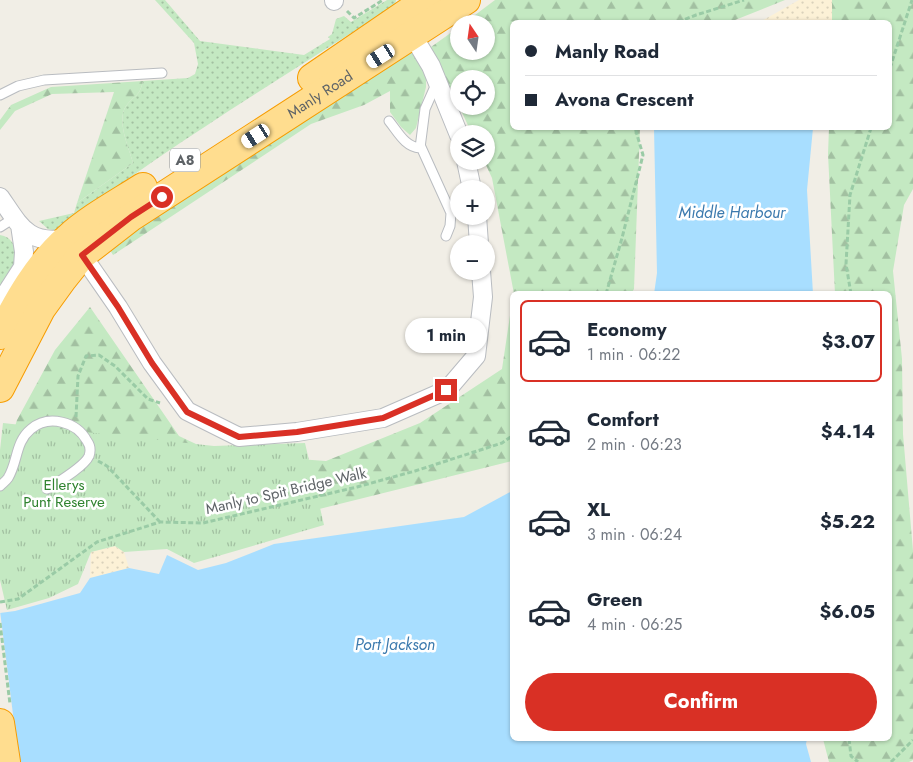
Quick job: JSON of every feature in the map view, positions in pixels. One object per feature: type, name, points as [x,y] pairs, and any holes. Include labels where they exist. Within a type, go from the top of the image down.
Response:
[{"type":"highway","name":"Manly Road","points":[[0,388],[41,309],[62,280],[75,247],[127,197],[322,71],[405,12],[466,0]]},
{"type":"highway","name":"Manly Road","points":[[0,335],[20,297],[53,254],[75,247]]},
{"type":"highway","points":[[5,714],[6,762]]},
{"type":"street","points":[[405,12],[431,66],[455,125]]},
{"type":"street","points":[[0,197],[24,252],[23,267],[0,303]]},
{"type":"street","points":[[11,223],[42,240],[75,247],[118,307],[152,363],[187,412],[239,437],[297,432],[383,418],[446,390],[476,356],[483,297],[482,280]]},
{"type":"lane","points":[[0,95],[18,86],[44,80],[162,73]]},
{"type":"lane","points":[[437,82],[426,109],[421,147],[451,213],[450,226],[446,236]]},
{"type":"lane","points":[[389,122],[405,142],[413,148],[421,147]]},
{"type":"lane","points":[[0,486],[8,478],[17,449],[32,429],[42,424],[54,422],[73,425],[80,429],[90,446],[89,456],[84,463],[47,489]]},
{"type":"path","points":[[334,0],[354,18],[405,12]]},
{"type":"path","points":[[682,20],[696,14],[744,0]]},
{"type":"path","points":[[892,62],[912,0]]},
{"type":"path","points":[[607,291],[643,155],[636,130]]},
{"type":"path","points":[[850,291],[846,264],[850,195],[871,130]]},
{"type":"path","points":[[73,425],[78,413],[76,394],[78,376],[86,356],[99,355],[115,366],[148,399],[179,409],[182,404]]},
{"type":"path","name":"Manly to Spit Bridge Walk","points":[[0,602],[18,599],[97,542],[160,522],[203,523],[357,487],[493,446],[510,437]]},
{"type":"path","points":[[89,456],[108,466],[160,522]]},
{"type":"path","points":[[0,622],[5,714]]},
{"type":"path","points":[[891,762],[913,740]]},
{"type":"path","points":[[850,741],[851,756],[858,762]]},
{"type":"green space","points":[[155,0],[165,0],[200,41],[304,55],[330,39],[328,37],[332,34],[336,19],[344,16],[351,22],[387,0],[396,0],[395,5],[181,142],[98,200],[58,231],[48,229],[39,221],[74,213],[77,203],[133,163],[124,134],[122,119],[126,106],[138,93],[143,81],[188,78],[195,74],[198,64],[194,43]]},
{"type":"green space","points":[[495,0],[785,0],[735,20],[510,20],[510,130],[640,130],[633,291],[513,291],[495,194],[495,180],[488,170],[495,170],[495,125],[468,125],[463,115],[495,115],[495,70],[450,70],[450,87],[431,47],[450,33],[450,60],[495,60],[495,15],[475,15]]},
{"type":"green space","points":[[832,0],[913,0],[913,189],[904,205],[893,271],[902,359],[903,434],[913,551],[913,760],[909,762],[829,762],[824,741],[892,741],[892,291],[835,291],[828,154],[829,130],[892,130],[892,20],[832,20]]},
{"type":"green space","points":[[411,49],[426,74],[426,87],[416,128],[410,135],[401,127],[390,112],[390,91],[364,105],[311,124],[113,255],[107,245]]},
{"type":"green space","points":[[143,81],[138,93],[126,106],[122,119],[124,134],[133,163],[77,203],[114,92],[52,94],[15,111],[0,130],[0,120],[11,105],[51,87]]},
{"type":"green space","points":[[0,235],[5,236],[11,241],[19,262],[0,294]]},
{"type":"green space","points":[[90,307],[179,436],[215,453],[326,461],[420,423],[502,369],[510,315],[510,461],[243,528],[1,471],[17,420],[55,350]]},
{"type":"green space","name":"Ellerys Punt Reserve","points":[[3,423],[214,446],[305,443],[324,525],[194,563],[167,549],[124,552],[115,546],[91,552],[78,584],[49,598],[7,610],[0,580],[0,450]]},
{"type":"sand","points":[[799,0],[832,0],[832,20],[764,20]]},
{"type":"sand","points":[[115,546],[124,552],[129,568],[90,578],[91,552]]},
{"type":"water","name":"Middle Harbour","points":[[654,130],[813,130],[807,190],[813,291],[654,291],[657,273]]},
{"type":"water","name":"Port Jackson","points":[[510,492],[510,741],[807,741],[811,762],[0,762],[0,613],[15,611],[80,593],[90,578],[129,568],[159,574],[167,555],[198,570],[226,563],[274,544],[464,517]]},
{"type":"pier","points":[[0,611],[19,762],[0,762]]},
{"type":"route","points":[[162,197],[131,217],[82,255],[118,307],[152,363],[187,412],[239,437],[297,432],[383,418],[446,390]]}]
